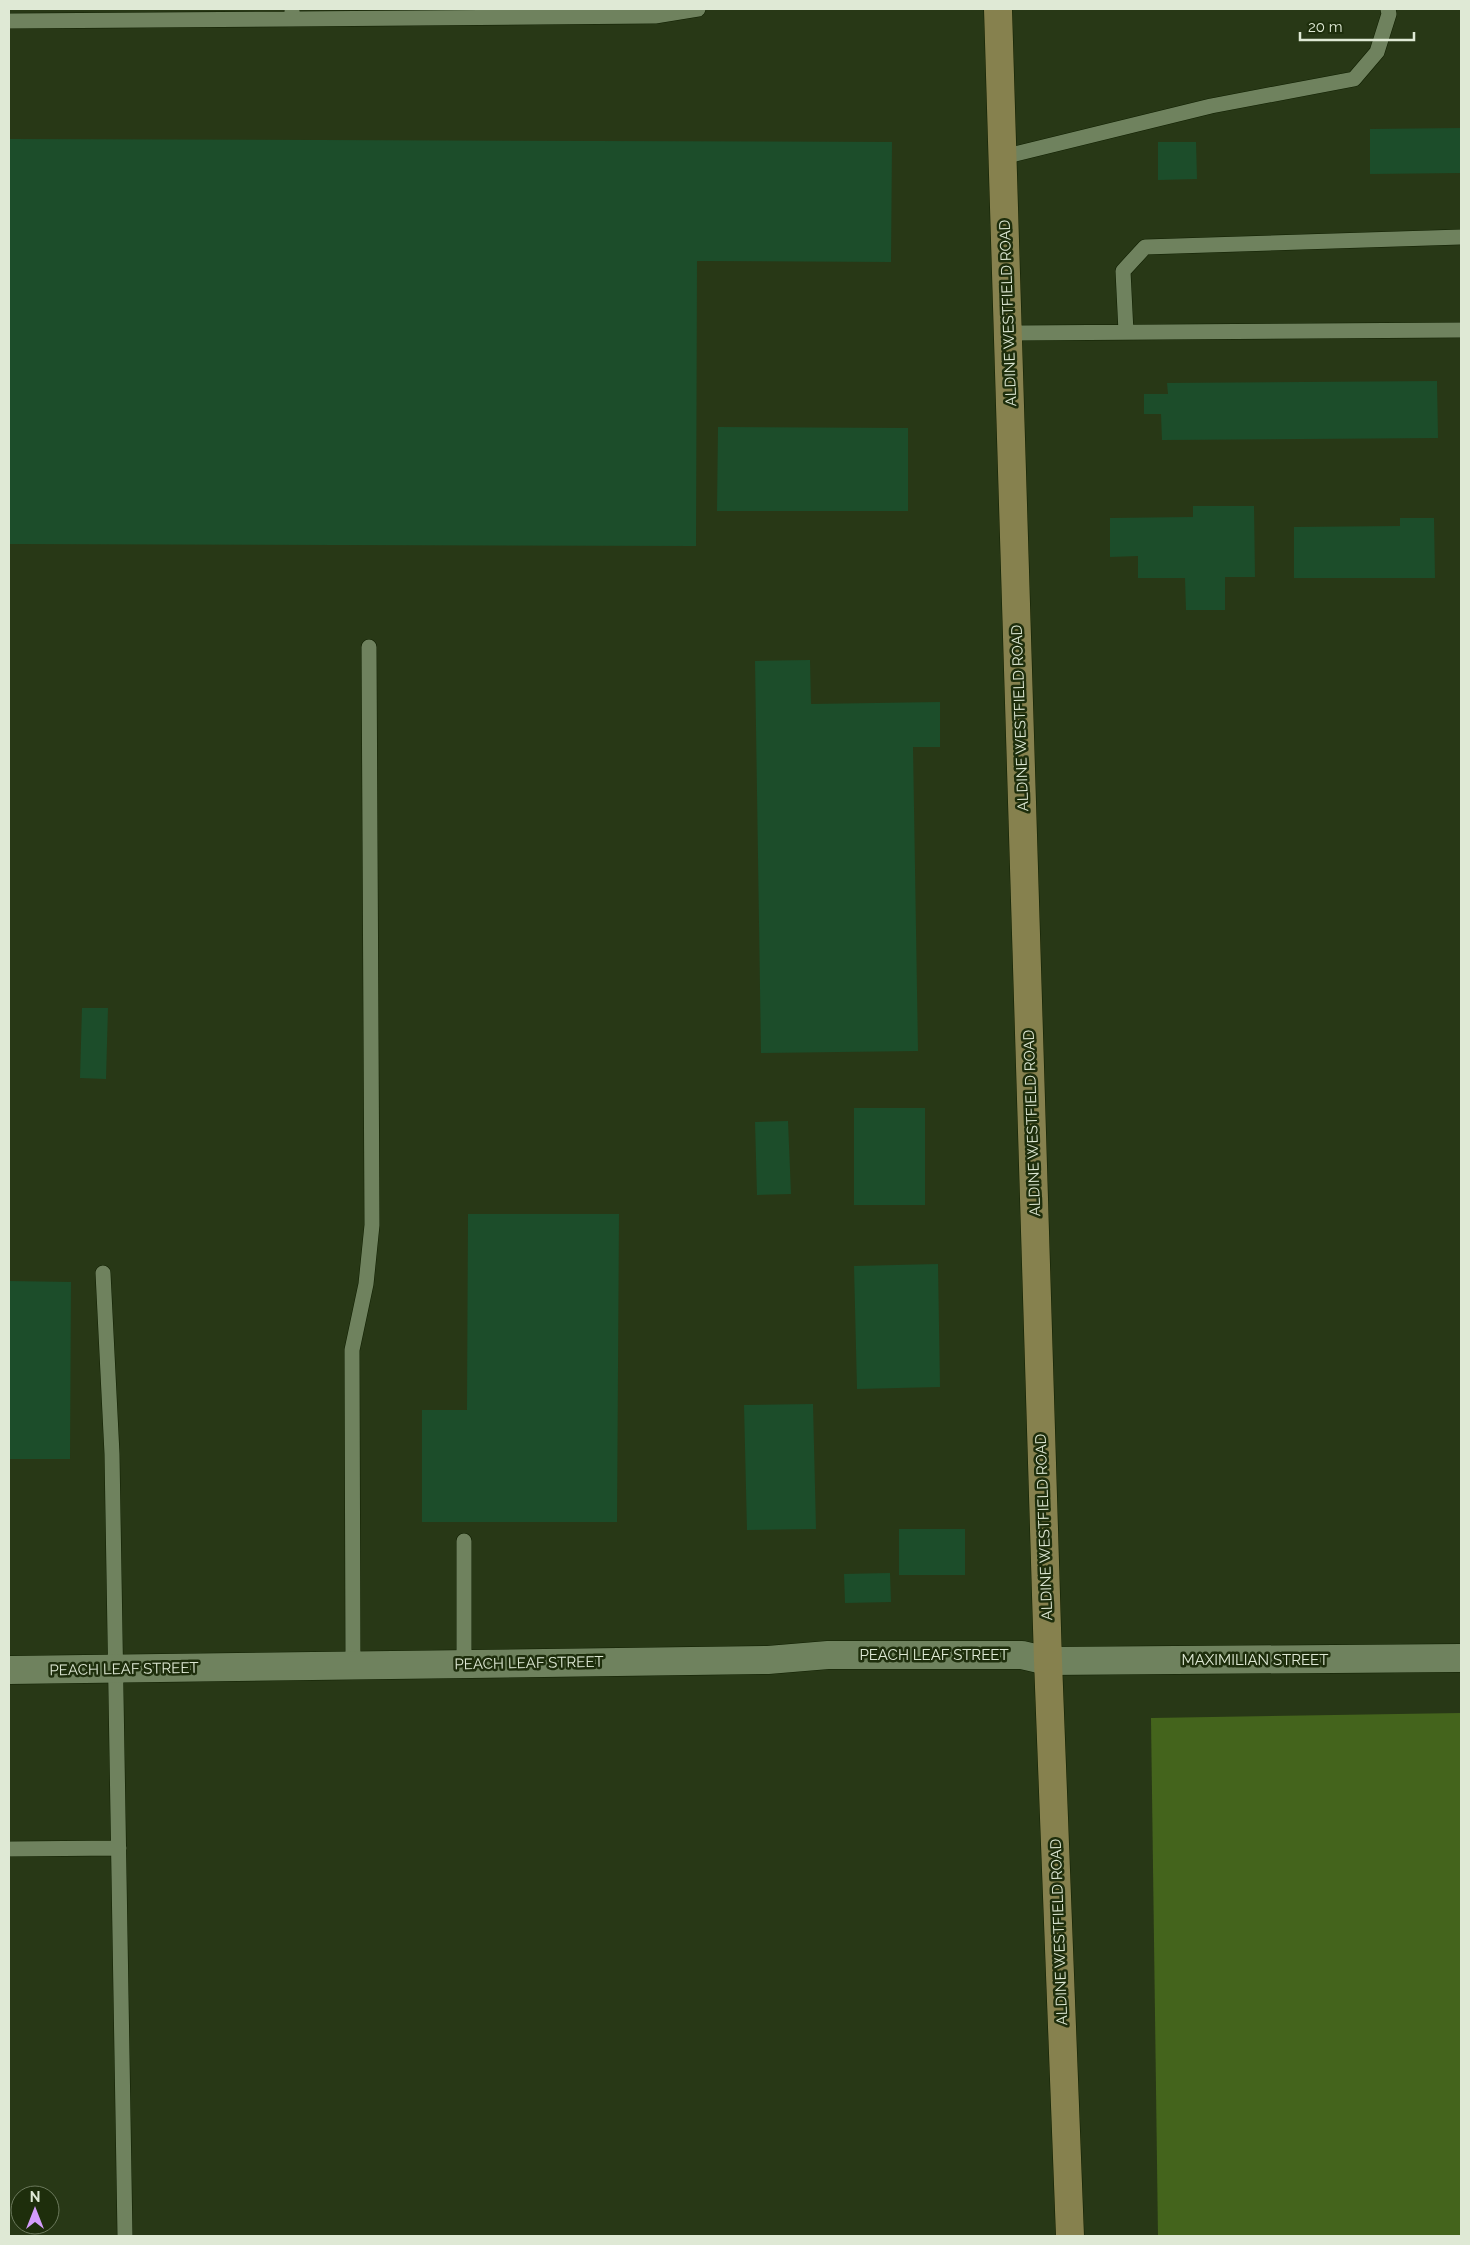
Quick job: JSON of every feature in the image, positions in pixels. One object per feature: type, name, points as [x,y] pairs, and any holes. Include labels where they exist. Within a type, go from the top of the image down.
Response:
[{"type":"main road","name":"ALDINE WESTFIELD ROAD","points":[[998,9],[1048,1661],[1070,2236]]},
{"type":"street","name":"PEACH LEAF STREET","points":[[9,1670],[768,1660],[828,1655],[1022,1655],[1048,1661]]},
{"type":"street","name":"MAXIMILIAN STREET","points":[[1048,1661],[1461,1658]]},
{"type":"lane","points":[[9,21],[292,14],[600,13],[655,16],[698,9]]},
{"type":"lane","points":[[1003,157],[1212,106],[1354,79],[1377,52],[1389,14],[1388,9]]},
{"type":"lane","points":[[1126,332],[1122,271],[1145,247],[1461,237]]},
{"type":"lane","points":[[1008,333],[1461,330]]},
{"type":"lane","points":[[353,1666],[352,1350],[366,1284],[372,1225],[369,647]]},
{"type":"lane","points":[[103,1273],[112,1454],[124,2236]]},
{"type":"lane","points":[[464,1541],[464,1664]]},
{"type":"lane","points":[[9,1849],[119,1848]]},
{"type":"green space","points":[[1461,1713],[1461,2236],[1158,2236],[1151,1718]]},
{"type":"building","points":[[1461,128],[1461,173],[1370,174],[1370,129]]},
{"type":"building","points":[[9,139],[892,142],[891,262],[697,261],[696,546],[9,544]]},
{"type":"building","points":[[1158,142],[1196,142],[1197,179],[1158,180]]},
{"type":"building","points":[[1437,381],[1438,438],[1162,440],[1161,414],[1144,414],[1144,394],[1168,394],[1167,383]]},
{"type":"building","points":[[718,427],[908,428],[908,511],[717,511]]},
{"type":"building","points":[[1193,506],[1254,506],[1255,577],[1225,577],[1225,610],[1186,610],[1185,578],[1138,578],[1138,556],[1110,557],[1110,518],[1193,517]]},
{"type":"building","points":[[1400,518],[1434,518],[1435,578],[1294,578],[1294,527],[1400,526]]},
{"type":"building","points":[[810,660],[811,704],[940,702],[940,747],[913,747],[918,1051],[761,1053],[755,661]]},
{"type":"building","points":[[82,1008],[108,1008],[106,1079],[80,1078]]},
{"type":"building","points":[[854,1108],[925,1108],[925,1205],[854,1205]]},
{"type":"building","points":[[788,1121],[791,1194],[757,1195],[755,1122]]},
{"type":"building","points":[[468,1214],[619,1214],[617,1522],[422,1522],[422,1410],[467,1410]]},
{"type":"building","points":[[938,1264],[940,1387],[857,1389],[854,1266]]},
{"type":"building","points":[[9,1281],[71,1282],[70,1459],[9,1459]]},
{"type":"building","points":[[813,1404],[816,1529],[747,1530],[744,1405]]},
{"type":"building","points":[[899,1529],[965,1529],[965,1575],[899,1575]]},
{"type":"building","points":[[890,1573],[891,1602],[845,1603],[844,1574]]}]
